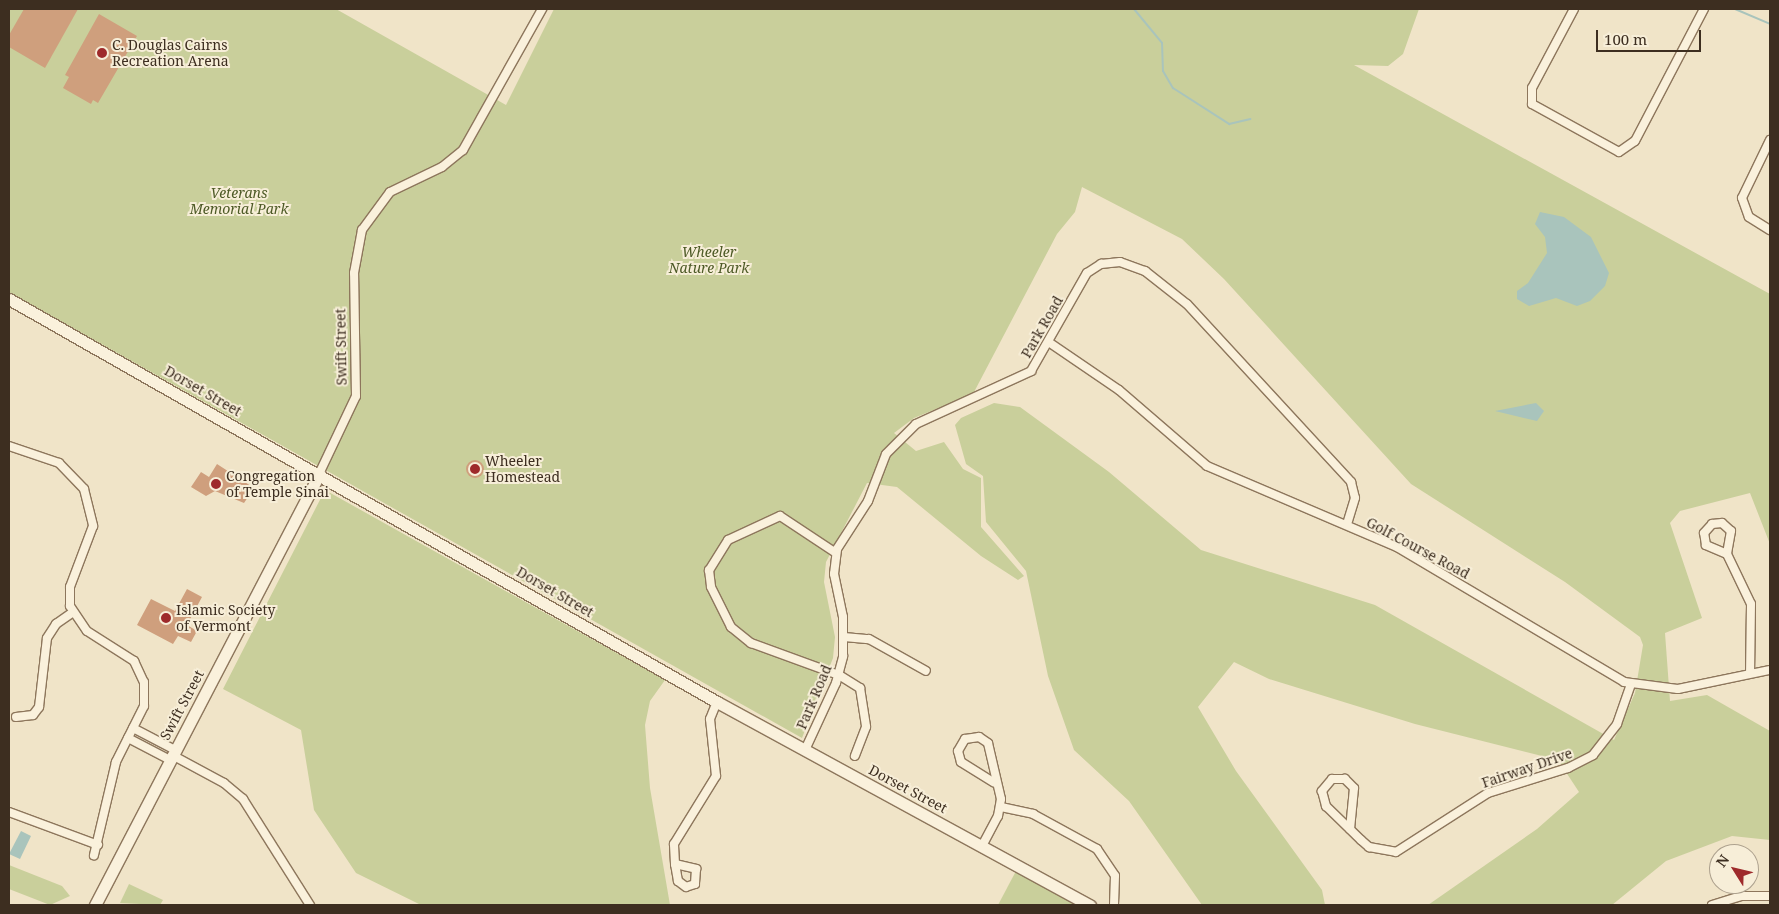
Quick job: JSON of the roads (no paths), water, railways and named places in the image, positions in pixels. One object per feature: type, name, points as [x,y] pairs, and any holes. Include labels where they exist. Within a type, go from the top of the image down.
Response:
[{"type":"street","name":"Swift Street","points":[[95,905],[319,474],[356,396],[354,273],[362,230],[390,192],[442,167],[463,150],[542,9]]},
{"type":"street","points":[[1574,9],[1532,88],[1532,104],[1619,152],[1635,141],[1704,9]]},
{"type":"street","points":[[1770,140],[1742,198],[1749,217],[1770,230]]},
{"type":"street","name":"Park Road","points":[[805,750],[839,675],[844,636],[834,574],[836,553],[845,531],[868,500],[883,460],[901,435],[922,420],[1017,380],[1036,365],[1050,343],[1084,278],[1096,266],[1120,262],[1153,275],[1187,304],[1348,477],[1355,498],[1347,525]]},
{"type":"street","name":"Dorset Street","points":[[9,298],[717,702],[1090,905]]},
{"type":"street","name":"Golf Course Road","points":[[1050,343],[1119,390],[1207,466],[1347,525],[1409,554],[1631,684],[1678,688],[1750,672],[1770,670]]},
{"type":"street","points":[[9,446],[59,463],[79,481],[91,504],[92,532],[69,593],[72,612],[87,631],[121,650],[138,667],[146,694],[114,771],[98,845],[94,855]]},
{"type":"street","points":[[836,553],[780,516],[728,540],[709,570],[711,587],[731,627],[752,643],[839,675],[860,688],[865,703],[866,727],[855,756]]},
{"type":"street","points":[[1727,554],[1706,545],[1704,533],[1712,524],[1722,523],[1731,531],[1727,554],[1751,604],[1750,672]]},
{"type":"street","points":[[16,717],[33,715],[39,708],[47,638],[56,624],[72,612]]},
{"type":"street","points":[[844,636],[869,639],[926,671]]},
{"type":"street","name":"Fairway Drive","points":[[1350,829],[1354,788],[1344,779],[1332,779],[1323,788],[1322,801],[1350,829],[1375,850],[1396,852],[1488,793],[1577,765],[1611,735],[1631,684]]},
{"type":"street","points":[[675,864],[676,836],[717,771],[710,719],[717,702]]},
{"type":"street","points":[[133,728],[172,755],[224,783],[243,799],[310,905]]},
{"type":"street","points":[[982,846],[1001,806],[994,783],[988,743],[979,737],[965,739],[958,751],[961,762],[994,783]]},
{"type":"street","points":[[128,738],[172,755]]},
{"type":"street","points":[[1001,806],[1033,814],[1097,849],[1115,876],[1114,905]]},
{"type":"street","points":[[9,812],[98,845]]},
{"type":"street","points":[[1712,905],[1731,898],[1770,896]]},
{"type":"water","points":[[1540,212],[1564,217],[1591,237],[1609,273],[1605,286],[1590,301],[1577,306],[1556,298],[1529,306],[1517,299],[1517,291],[1528,283],[1547,253],[1545,237],[1535,224]]},
{"type":"water","points":[[1536,403],[1544,411],[1537,421],[1495,411]]},
{"type":"water","points":[[21,831],[31,836],[20,859],[9,854]]},
{"type":"waterway","points":[[1134,9],[1162,43],[1163,71],[1173,88],[1229,124],[1250,119]]},
{"type":"waterway","points":[[1735,9],[1770,24]]},
{"type":"place","name":"C. Douglas Cairns Recreation Arena","points":[[102,53]]},
{"type":"place","name":"Wheeler Homestead","points":[[475,469]]},
{"type":"place","name":"Congregation of Temple Sinai","points":[[216,484]]},
{"type":"place","name":"Islamic Society of Vermont","points":[[166,618]]},
{"type":"park label","name":"Veterans Memorial Park","points":[[239,202]]},
{"type":"park label","name":"Wheeler Nature Park","points":[[709,260]]}]
